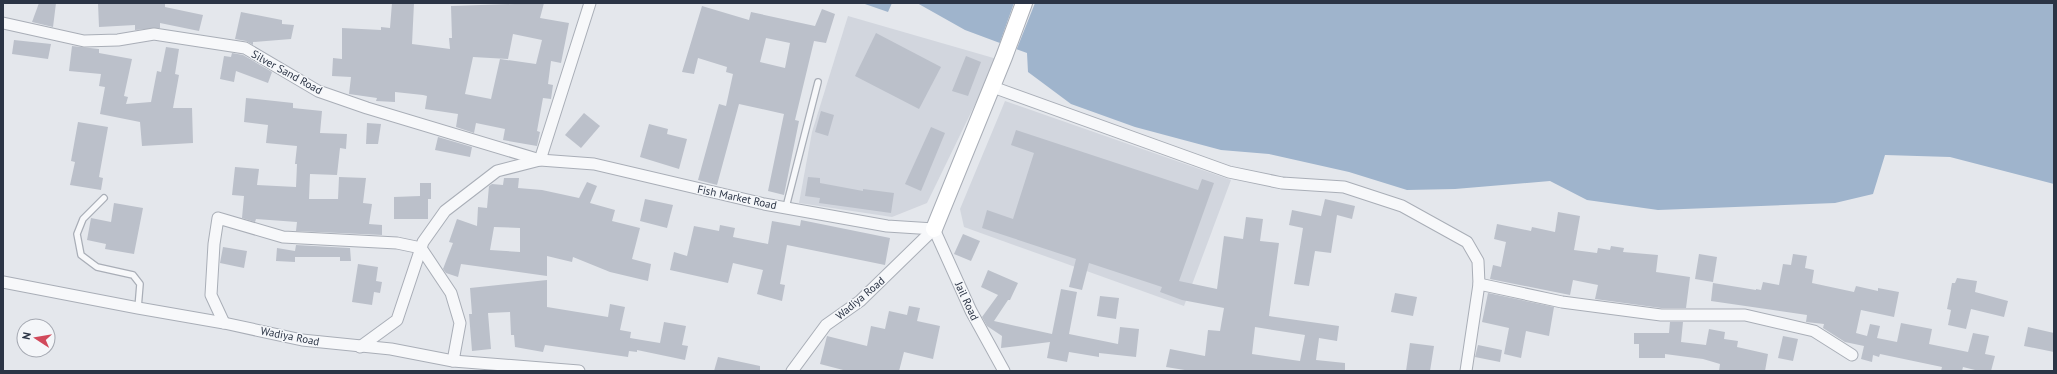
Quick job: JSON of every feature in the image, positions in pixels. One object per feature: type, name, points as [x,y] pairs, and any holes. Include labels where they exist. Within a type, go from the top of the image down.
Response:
[{"type":"street","points":[[360,347],[397,320],[423,242],[445,211],[498,171],[540,160],[590,3]]},
{"type":"street","points":[[934,229],[990,86],[1004,57],[1024,3]]},
{"type":"street","name":"Silver Sand Road","points":[[3,23],[84,41],[118,40],[154,34],[245,48],[318,91],[367,108],[540,160]]},
{"type":"street","points":[[990,86],[1228,172],[1282,183],[1344,187],[1402,206],[1467,242],[1478,261],[1479,284],[1466,371]]},
{"type":"street","name":"Fish Market Road","points":[[540,160],[594,164],[786,207],[886,226],[934,229]]},
{"type":"street","points":[[224,323],[211,295],[214,244],[218,218],[283,237],[397,243],[421,248],[451,293],[460,323],[453,362]]},
{"type":"street","name":"Wadiya Road","points":[[792,371],[826,326],[860,301],[934,229]]},
{"type":"street","name":"Jail Road","points":[[934,229],[971,311],[1004,371]]},
{"type":"street","name":"Wadiya Road","points":[[3,282],[224,323],[302,340],[391,350],[493,368],[579,371]]},
{"type":"street","points":[[1479,284],[1562,302],[1660,315],[1745,315],[1814,331],[1852,355]]},
{"type":"lane","points":[[786,207],[818,82]]},
{"type":"lane","points":[[104,198],[83,219],[77,234],[81,255],[97,267],[133,275],[140,284],[138,308]]},
{"type":"shaded area","points":[[848,16],[997,59],[927,203],[892,217],[799,203],[812,132]]},
{"type":"shaded area","points":[[1005,101],[1231,180],[1184,306],[964,227],[960,209]]},
{"type":"water","points":[[862,3],[892,3],[888,12]]},
{"type":"water","points":[[917,3],[2054,3],[2054,184],[1950,157],[1885,155],[1873,194],[1835,203],[1658,210],[1587,200],[1550,181],[1455,189],[1407,190],[1349,172],[1269,154],[1221,150],[1135,127],[1071,104],[1028,72],[1027,53],[965,30]]},
{"type":"pier","points":[[1014,3],[1035,3],[1016,51],[999,45]]},
{"type":"building","points":[[39,3],[56,3],[53,27],[32,22]]},
{"type":"building","points":[[98,3],[165,3],[165,7],[203,15],[199,31],[160,23],[160,28],[135,30],[135,25],[99,27]]},
{"type":"building","points":[[392,3],[414,3],[412,44],[450,49],[449,38],[452,38],[451,6],[544,3],[540,18],[569,23],[561,63],[551,61],[548,84],[553,85],[551,99],[543,98],[537,131],[540,132],[537,146],[503,140],[505,129],[476,123],[474,133],[456,127],[458,114],[425,109],[427,96],[395,92],[395,102],[376,101],[377,98],[349,94],[351,77],[332,76],[333,58],[342,59],[342,28],[381,30],[381,27],[390,28]],"holes":[[[513,34],[542,40],[536,64],[500,59],[491,99],[465,94],[473,57],[508,59]]]},
{"type":"building","points":[[702,6],[749,20],[751,12],[815,26],[822,9],[835,14],[826,43],[814,41],[795,120],[799,121],[784,195],[768,191],[784,114],[739,104],[717,185],[698,180],[719,104],[726,106],[733,74],[726,72],[727,67],[698,58],[694,74],[682,72]],"holes":[[[766,38],[790,43],[785,68],[760,62]]]},
{"type":"building","points":[[241,12],[282,20],[282,24],[294,25],[291,39],[253,42],[253,45],[246,41],[235,39]]},
{"type":"building","points":[[876,33],[941,67],[919,109],[855,76]]},
{"type":"building","points":[[14,40],[51,44],[48,59],[12,54]]},
{"type":"building","points":[[72,46],[99,49],[99,53],[132,59],[124,96],[128,97],[126,104],[151,102],[157,71],[161,72],[166,47],[179,49],[175,74],[179,75],[173,108],[192,108],[193,143],[142,146],[140,122],[100,114],[105,87],[99,86],[101,74],[69,71]]},
{"type":"building","points":[[232,53],[243,55],[272,72],[268,83],[236,71],[234,82],[220,79],[224,56],[231,57]]},
{"type":"building","points":[[966,56],[981,62],[968,96],[952,91]]},
{"type":"building","points":[[246,98],[293,103],[293,108],[322,111],[320,133],[347,134],[346,149],[340,148],[337,175],[310,174],[309,199],[338,199],[339,177],[366,178],[363,203],[372,204],[369,224],[382,225],[382,235],[296,231],[297,222],[256,219],[255,222],[242,218],[244,196],[232,195],[235,167],[259,169],[257,185],[296,187],[297,164],[295,164],[297,146],[266,143],[268,125],[244,122]]},
{"type":"building","points":[[821,111],[834,115],[828,136],[815,132]]},
{"type":"building","points":[[584,113],[600,126],[581,148],[565,135]]},
{"type":"building","points":[[78,122],[108,127],[99,177],[103,178],[101,190],[70,185],[75,162],[71,161]]},
{"type":"building","points":[[367,123],[381,124],[378,144],[366,144]]},
{"type":"building","points":[[649,124],[668,129],[667,134],[687,139],[679,169],[640,157]]},
{"type":"building","points":[[931,127],[945,133],[921,191],[905,184]]},
{"type":"building","points":[[1016,130],[1198,190],[1202,179],[1214,183],[1179,281],[1217,289],[1224,236],[1243,239],[1246,217],[1263,219],[1260,241],[1279,243],[1269,316],[1339,326],[1337,341],[1319,338],[1316,360],[1345,363],[1345,371],[1191,371],[1166,367],[1170,349],[1205,356],[1208,330],[1220,331],[1224,308],[1182,300],[1160,292],[1162,287],[1089,263],[1082,290],[1069,287],[1076,259],[982,228],[987,210],[1013,219],[1034,153],[1011,145]],"holes":[[[1255,327],[1305,335],[1300,361],[1252,354]]]},
{"type":"building","points":[[438,137],[472,147],[470,157],[435,150]]},
{"type":"building","points":[[808,177],[820,178],[820,183],[863,191],[863,189],[894,193],[891,213],[819,203],[820,198],[805,196]]},
{"type":"building","points":[[504,178],[519,178],[518,188],[542,190],[579,198],[587,182],[597,186],[590,203],[615,210],[612,221],[640,228],[632,259],[651,264],[648,281],[610,272],[573,257],[572,262],[547,256],[547,276],[461,264],[458,277],[446,273],[443,269],[453,243],[449,242],[457,219],[477,226],[478,207],[487,208],[489,186],[492,184],[503,185]],"holes":[[[494,227],[520,228],[520,252],[490,250]]]},
{"type":"building","points":[[420,183],[431,183],[431,199],[428,199],[428,219],[394,219],[394,197],[420,196]]},
{"type":"building","points":[[645,199],[673,205],[667,228],[640,221]]},
{"type":"building","points":[[1325,199],[1355,206],[1352,219],[1337,215],[1331,253],[1315,251],[1309,286],[1294,284],[1303,228],[1289,225],[1292,210],[1321,216]]},
{"type":"building","points":[[114,203],[143,208],[134,254],[105,249],[106,244],[87,240],[91,218],[111,222]]},
{"type":"building","points":[[1558,212],[1580,216],[1574,250],[1597,253],[1598,248],[1610,250],[1611,246],[1624,248],[1623,252],[1658,255],[1656,272],[1690,277],[1686,308],[1661,308],[1595,299],[1598,285],[1573,280],[1570,295],[1490,279],[1493,265],[1501,267],[1506,242],[1494,239],[1497,224],[1531,231],[1532,227],[1555,232]]},
{"type":"building","points":[[801,220],[890,238],[885,265],[787,245],[780,284],[785,285],[782,301],[757,294],[763,270],[733,263],[728,283],[670,270],[674,252],[687,256],[694,226],[719,231],[720,225],[735,228],[733,237],[768,244],[772,221],[800,226]]},
{"type":"building","points":[[963,234],[980,241],[971,261],[954,254]]},
{"type":"building","points":[[296,245],[350,248],[351,261],[340,261],[340,257],[295,257],[295,262],[276,261],[277,248],[295,251]]},
{"type":"building","points":[[223,247],[247,251],[244,268],[220,263]]},
{"type":"building","points":[[1699,254],[1717,257],[1713,282],[1695,279]]},
{"type":"building","points":[[1793,254],[1807,256],[1805,268],[1814,270],[1812,283],[1854,292],[1856,286],[1878,291],[1878,288],[1899,292],[1894,317],[1861,310],[1856,333],[1867,336],[1870,324],[1880,326],[1877,338],[1897,342],[1901,323],[1932,329],[1929,344],[1968,352],[1973,333],[1989,336],[1985,354],[1995,356],[1991,371],[1979,371],[1963,367],[1962,371],[1941,371],[1942,367],[1880,354],[1879,357],[1873,355],[1872,362],[1861,359],[1864,346],[1845,342],[1823,328],[1824,324],[1806,322],[1807,315],[1711,301],[1713,283],[1756,290],[1761,290],[1763,282],[1779,285],[1783,264],[1791,265]]},
{"type":"building","points":[[358,264],[378,267],[376,281],[382,282],[380,293],[374,292],[372,305],[352,302]]},
{"type":"building","points":[[988,270],[1018,283],[1010,300],[1008,300],[994,321],[1052,334],[1061,289],[1077,292],[1069,334],[1118,344],[1120,327],[1139,329],[1136,357],[1099,353],[1099,357],[1069,352],[1067,362],[1047,358],[1050,342],[1001,348],[1002,336],[987,326],[982,317],[998,295],[981,287]]},
{"type":"building","points":[[1957,278],[1977,281],[1975,292],[2008,301],[2004,317],[1971,309],[1966,329],[1948,325],[1951,310],[1947,309],[1952,283],[1955,283]]},
{"type":"building","points":[[547,280],[547,307],[608,317],[610,304],[625,307],[620,330],[631,332],[630,338],[660,343],[664,322],[686,326],[682,345],[688,346],[685,360],[637,350],[637,352],[629,351],[628,357],[545,345],[543,352],[515,347],[514,335],[511,335],[510,312],[488,313],[491,349],[472,351],[469,314],[472,314],[470,288]]},
{"type":"building","points":[[1395,293],[1417,297],[1413,316],[1391,312]]},
{"type":"building","points":[[1488,293],[1554,307],[1549,336],[1526,331],[1521,358],[1504,354],[1509,328],[1482,322]]},
{"type":"building","points":[[1100,296],[1119,298],[1116,319],[1097,316]]},
{"type":"building","points":[[909,306],[920,308],[917,321],[940,326],[933,359],[904,352],[899,371],[847,371],[820,364],[827,336],[867,346],[871,326],[885,329],[889,311],[907,315]]},
{"type":"building","points":[[1670,322],[1683,322],[1681,342],[1706,345],[1709,329],[1725,332],[1724,339],[1738,341],[1737,347],[1768,354],[1765,371],[1719,371],[1720,364],[1703,359],[1665,354],[1665,358],[1639,358],[1639,344],[1634,344],[1634,333],[1669,333]]},
{"type":"building","points":[[2028,327],[2054,333],[2054,352],[2024,346]]},
{"type":"building","points":[[1783,336],[1798,339],[1793,361],[1778,358]]},
{"type":"building","points":[[1410,343],[1434,346],[1430,371],[1406,371]]},
{"type":"building","points":[[1478,345],[1502,350],[1500,362],[1475,357]]},
{"type":"building","points":[[718,357],[760,366],[760,371],[714,371]]}]
